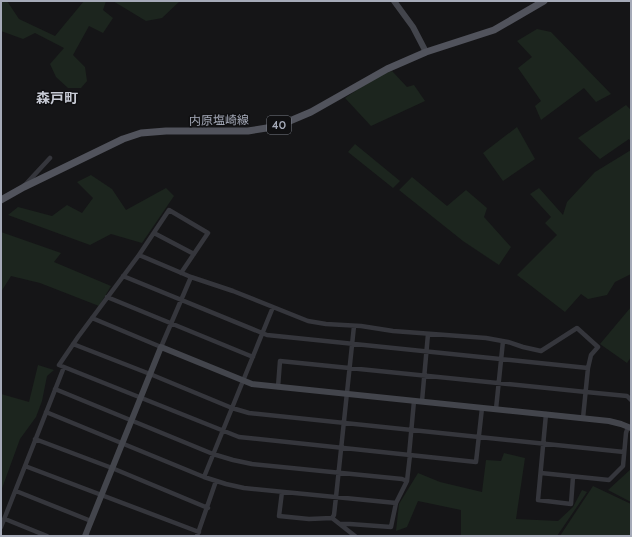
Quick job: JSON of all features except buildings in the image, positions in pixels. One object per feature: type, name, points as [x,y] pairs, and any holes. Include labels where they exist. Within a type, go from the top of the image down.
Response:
[{"type":"main road","name":"内原塩崎線","points":[[1,200],[24,187],[124,139],[142,133],[166,131],[248,131],[261,130],[279,125],[311,112],[387,69],[426,52],[494,30],[544,1]]},
{"type":"street","points":[[394,1],[417,33],[426,52]]},
{"type":"street","points":[[24,187],[50,158]]},
{"type":"street","points":[[181,273],[208,233],[169,210],[139,255],[59,365],[239,437],[476,462],[482,408]]},
{"type":"street","points":[[154,233],[194,254]]},
{"type":"street","points":[[139,255],[191,278],[233,291],[308,321],[393,331],[486,338],[503,341],[523,348],[541,351],[577,328],[598,347],[591,355],[588,368],[583,418]]},
{"type":"street","points":[[123,276],[267,335],[588,368]]},
{"type":"street","points":[[85,536],[171,322],[191,278]]},
{"type":"street","points":[[107,297],[171,322],[253,357]]},
{"type":"street","points":[[204,477],[273,308]]},
{"type":"street","points":[[92,318],[252,384],[609,421],[630,428],[626,433],[623,466],[609,480],[541,473]]},
{"type":"street","points":[[332,518],[334,515],[339,472],[354,326]]},
{"type":"street","points":[[422,401],[428,334]]},
{"type":"street","points":[[496,409],[503,341]]},
{"type":"street","points":[[73,344],[232,408],[256,414],[624,452]]},
{"type":"street","points":[[278,387],[280,361],[627,396],[631,400]]},
{"type":"street","points":[[1,527],[64,367]]},
{"type":"street","points":[[55,389],[213,454],[233,460],[252,464],[407,480]]},
{"type":"street","points":[[341,524],[391,527],[396,503],[407,480],[414,401]]},
{"type":"street","points":[[46,412],[216,481],[244,488],[396,503]]},
{"type":"street","points":[[546,414],[538,500],[570,504],[573,477]]},
{"type":"street","points":[[35,439],[112,468],[208,508]]},
{"type":"street","points":[[24,466],[198,534],[216,481]]},
{"type":"street","points":[[16,491],[91,521]]},
{"type":"street","points":[[282,492],[279,516],[310,519],[332,518],[355,536]]},
{"type":"street","points":[[5,519],[47,536]]},
{"type":"shaded area","points":[[1,1],[7,1],[19,19],[55,36],[84,1],[106,1],[103,10],[113,18],[103,33],[89,26],[73,55],[85,67],[87,81],[81,88],[68,88],[56,77],[50,64],[64,48],[35,33],[23,39],[1,31]]},
{"type":"shaded area","points":[[113,1],[180,1],[162,18],[146,21]]},
{"type":"shaded area","points":[[537,29],[551,32],[611,94],[596,102],[584,88],[541,120],[535,106],[541,101],[518,68],[532,57],[517,41]]},
{"type":"shaded area","points":[[392,71],[407,87],[414,85],[425,101],[371,126],[345,98],[379,75]]},
{"type":"shaded area","points":[[626,105],[631,110],[631,142],[629,139],[600,159],[578,138]]},
{"type":"shaded area","points":[[517,127],[535,159],[503,181],[483,153]]},
{"type":"shaded area","points":[[355,144],[400,181],[393,188],[348,152]]},
{"type":"shaded area","points":[[631,150],[631,274],[615,282],[607,295],[588,299],[581,294],[565,312],[517,275],[557,235],[545,223],[551,217],[530,194],[539,188],[563,215],[567,202],[595,172]]},
{"type":"shaded area","points":[[91,175],[112,189],[126,210],[166,188],[174,196],[142,243],[111,234],[90,245],[8,215],[18,207],[52,216],[67,205],[82,213],[93,198],[77,182]]},
{"type":"shaded area","points":[[412,177],[447,206],[466,190],[487,208],[484,217],[511,247],[499,265],[463,241],[399,190]]},
{"type":"shaded area","points":[[1,232],[61,253],[54,262],[111,286],[99,306],[40,283],[11,276],[1,292]]},
{"type":"shaded area","points":[[631,307],[631,357],[627,363],[600,344]]},
{"type":"shaded area","points":[[38,365],[54,370],[47,376],[42,401],[36,417],[20,439],[1,491],[1,394],[29,402]]},
{"type":"shaded area","points":[[504,453],[525,458],[516,519],[558,521],[573,507],[582,490],[587,492],[557,536],[461,536],[461,510],[418,501],[407,527],[396,531],[399,504],[418,473],[440,482],[482,492],[486,460],[501,461]]},
{"type":"shaded area","points":[[631,469],[631,502],[608,490]]},
{"type":"shaded area","points":[[593,486],[631,504],[631,536],[560,536]]},
{"type":"district","name":"森戸町","points":[[57,98]]}]
